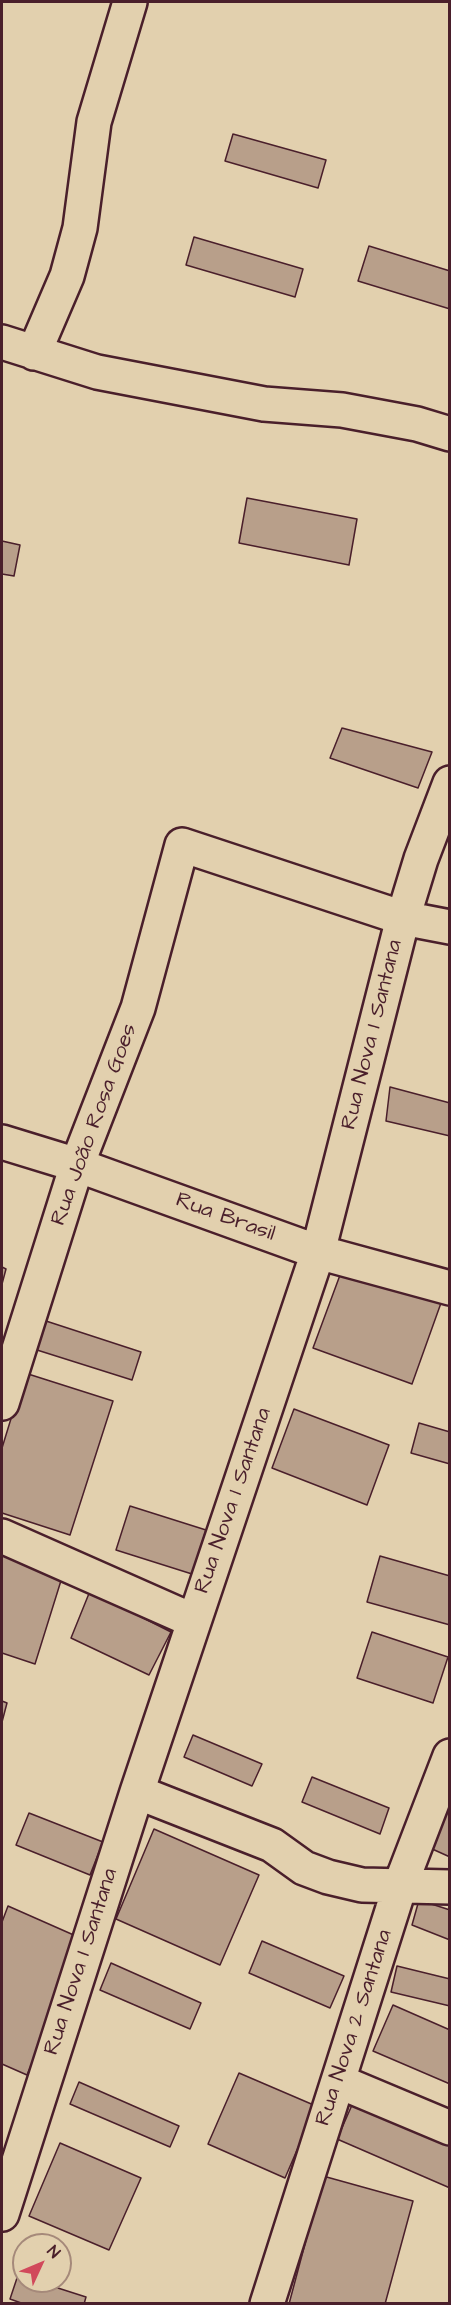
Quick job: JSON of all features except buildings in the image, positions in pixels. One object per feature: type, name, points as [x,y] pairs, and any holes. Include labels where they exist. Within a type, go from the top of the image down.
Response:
[{"type":"street","points":[[34,353],[67,276],[80,228],[94,122],[130,2]]},
{"type":"street","points":[[2,342],[97,372],[264,404],[342,410],[417,424],[450,434]]},
{"type":"street","name":"Rua Nova 1 Santana","points":[[2,2214],[137,1792],[318,1252],[403,918],[421,859],[450,783]]},
{"type":"street","name":"Rua João Rosa Goes","points":[[2,1403],[77,1165],[138,1008],[182,845],[403,918]]},
{"type":"street","points":[[403,918],[450,927]]},
{"type":"street","name":"Rua Brasil","points":[[2,1142],[77,1165],[318,1252],[450,1288]]},
{"type":"street","points":[[2,1536],[194,1621]]},
{"type":"street","name":"Rua Nova 2 Santana","points":[[267,2304],[400,1886],[450,1756]]},
{"type":"street","points":[[137,1792],[272,1845],[304,1868],[328,1877],[362,1884],[450,1887]]},
{"type":"street","points":[[338,2081],[450,2128]]}]
